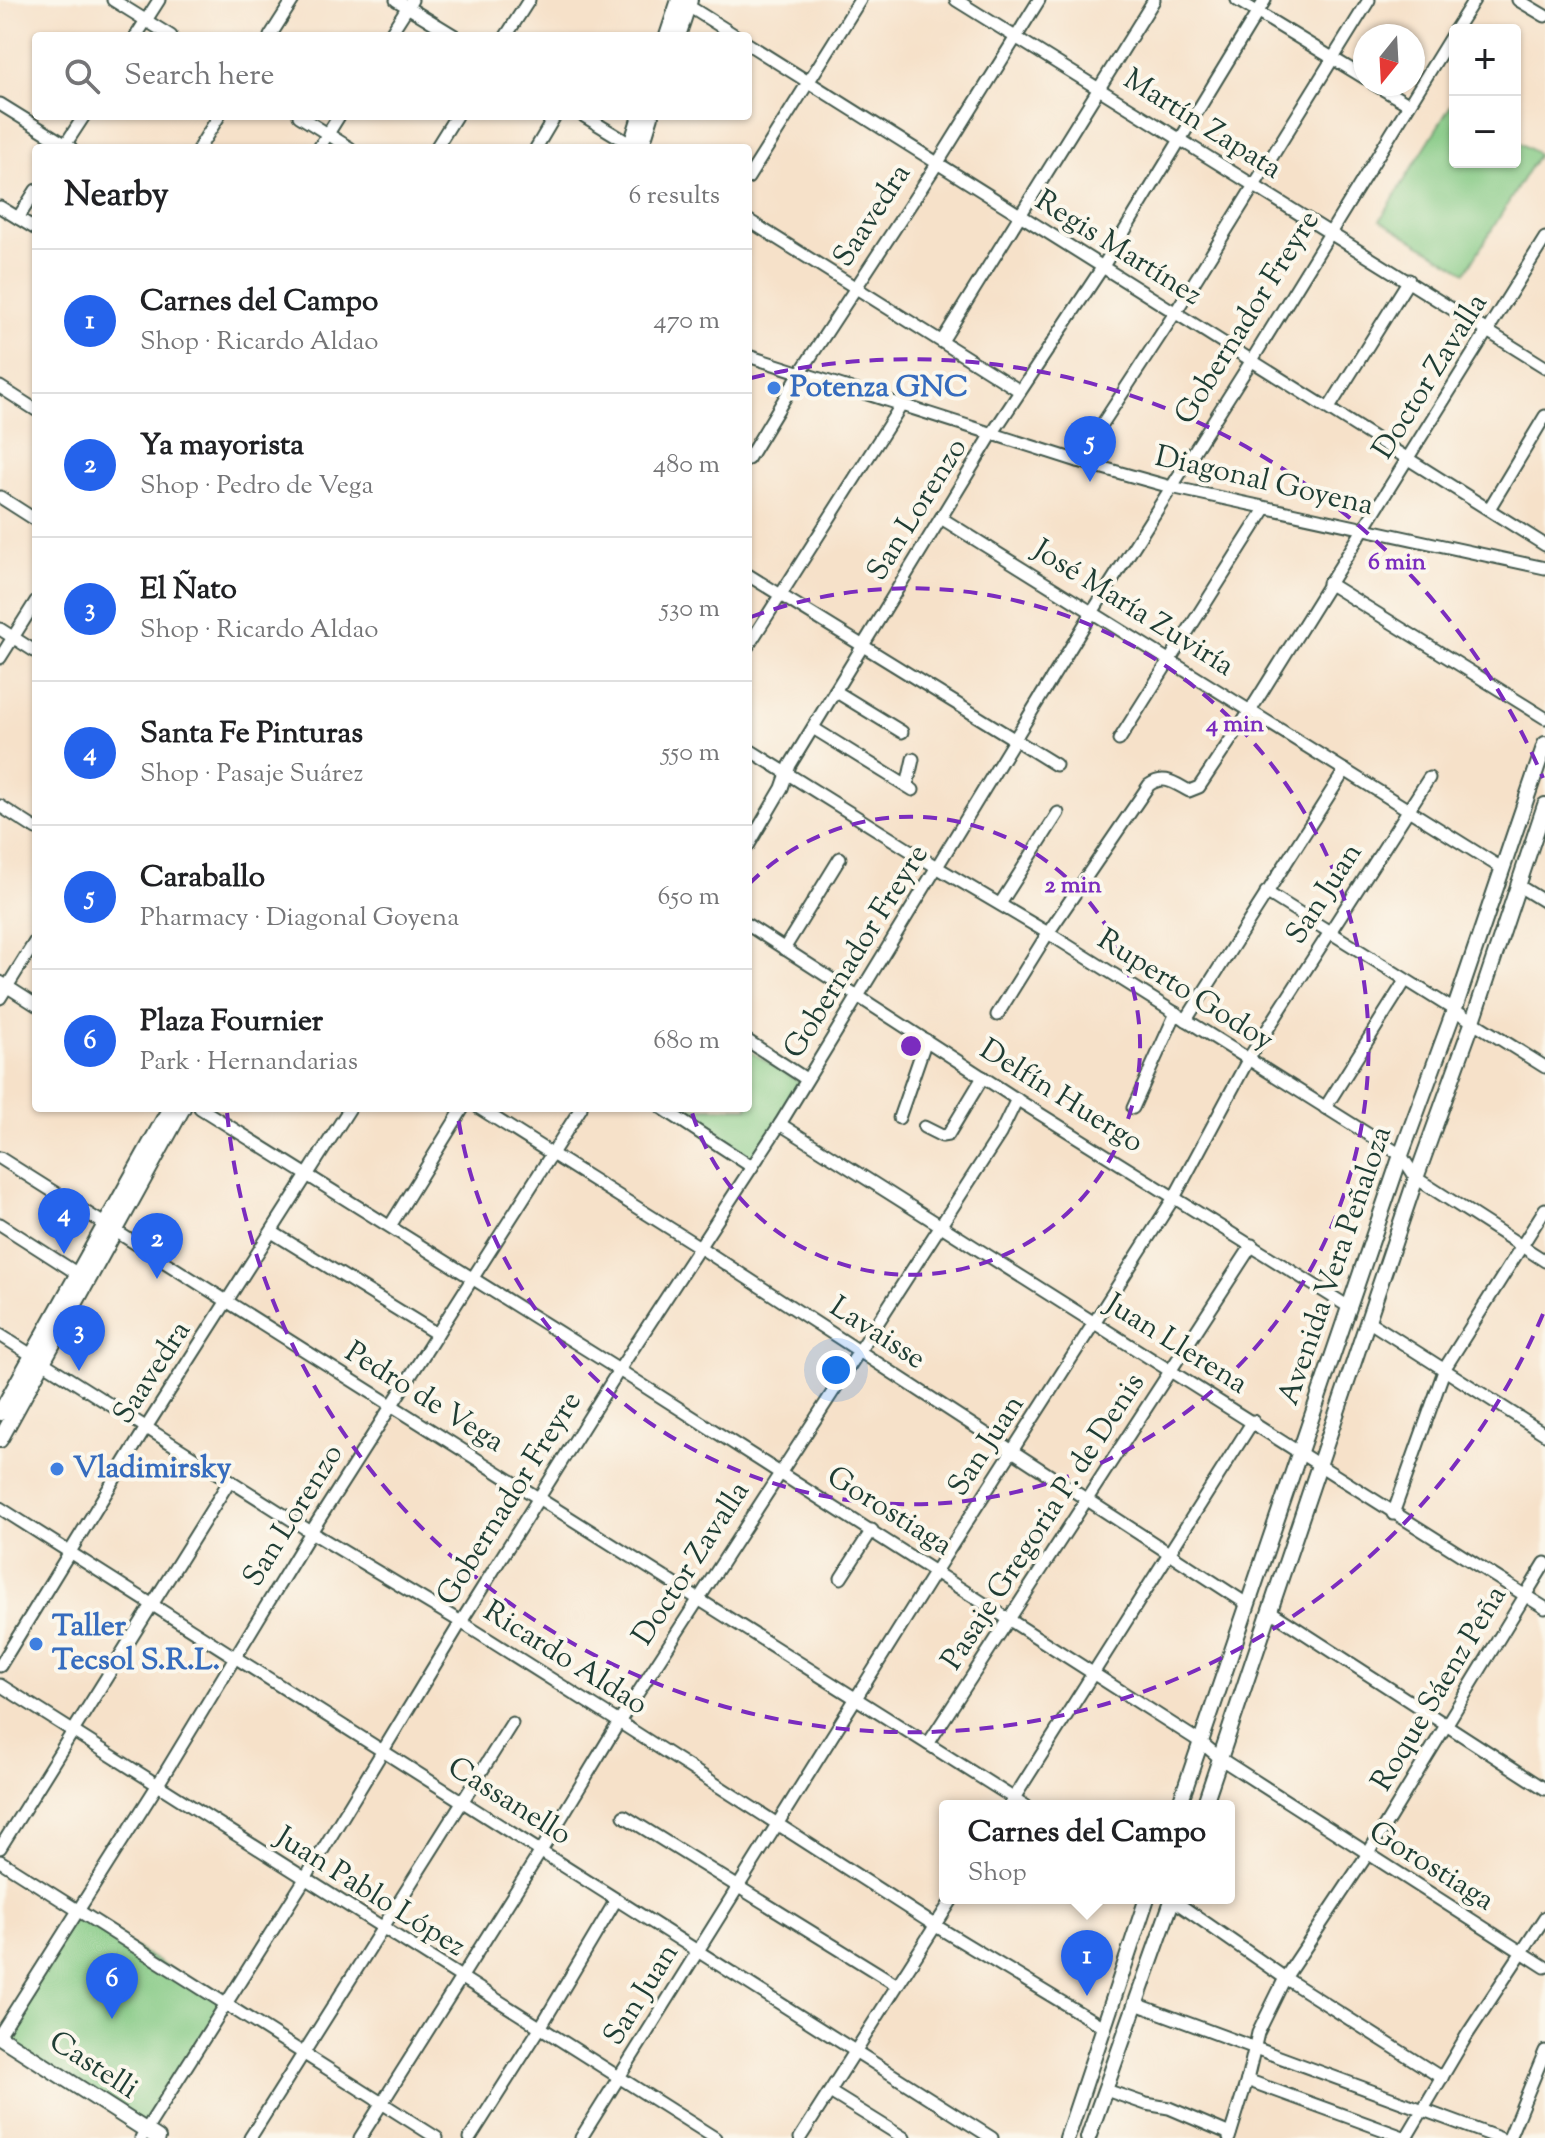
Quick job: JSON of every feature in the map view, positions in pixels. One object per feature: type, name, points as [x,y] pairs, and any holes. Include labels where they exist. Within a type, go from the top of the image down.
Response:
[{"type":"main road","points":[[669,32],[684,1]]},
{"type":"main road","points":[[679,32],[684,1]]},
{"type":"main road","points":[[635,144],[639,120]]},
{"type":"main road","points":[[636,144],[649,120]]},
{"type":"main road","name":"Avenida Vera Peñaloza","points":[[1181,1800],[1545,744]]},
{"type":"main road","name":"Avenida Vera Peñaloza","points":[[1206,1800],[1545,805]]},
{"type":"main road","points":[[0,1440],[78,1274],[112,1227],[168,1112]]},
{"type":"main road","points":[[0,1413],[38,1360],[181,1112]]},
{"type":"main road","points":[[1067,2138],[1145,1904]]},
{"type":"main road","points":[[1088,2138],[1169,1904]]},
{"type":"main road","name":"Castelli","points":[[0,2035],[148,2135]]},
{"type":"street","points":[[113,0],[165,32]]},
{"type":"street","points":[[138,32],[159,0]]},
{"type":"street","points":[[273,32],[293,0]]},
{"type":"street","points":[[396,0],[409,3],[449,32]]},
{"type":"street","points":[[509,32],[529,0]]},
{"type":"street","points":[[752,172],[860,0]]},
{"type":"street","name":"Martín Zapata","points":[[956,0],[1545,367]]},
{"type":"street","name":"Saavedra","points":[[752,452],[1039,0]]},
{"type":"street","points":[[942,341],[1154,0]]},
{"type":"street","points":[[1237,0],[1353,71]]},
{"type":"street","name":"San Lorenzo","points":[[752,839],[782,788],[790,765],[992,434],[1102,268],[1265,0]]},
{"type":"street","points":[[1078,461],[1175,313],[1369,0]]},
{"type":"street","name":"Gobernador Freyre","points":[[1459,24],[1474,0]]},
{"type":"street","points":[[1518,0],[1545,16]]},
{"type":"street","points":[[684,1],[730,32]]},
{"type":"street","points":[[391,32],[409,3]]},
{"type":"street","name":"Gobernador Freyre","points":[[148,2135],[225,2003],[305,1879],[461,1622],[698,1246],[780,1124],[856,995],[938,868],[1093,611],[1449,39]]},
{"type":"street","name":"Regis Martínez","points":[[752,47],[1545,545]]},
{"type":"street","points":[[1394,96],[1408,104]]},
{"type":"street","points":[[0,104],[62,144]]},
{"type":"street","points":[[69,144],[82,120]]},
{"type":"street","points":[[202,144],[216,120]]},
{"type":"street","points":[[305,120],[344,144]]},
{"type":"street","points":[[322,144],[337,120]]},
{"type":"street","points":[[438,144],[454,120]]},
{"type":"street","points":[[538,144],[553,120]]},
{"type":"street","points":[[590,120],[629,144]]},
{"type":"street","points":[[18,218],[32,196]]},
{"type":"street","points":[[0,207],[32,227]]},
{"type":"street","points":[[752,223],[1020,391]]},
{"type":"street","name":"Doctor Zavalla","points":[[997,1015],[1048,933],[1149,785],[1156,780],[1167,779],[1194,791],[1250,711],[1545,238]]},
{"type":"street","points":[[1329,408],[1409,280]]},
{"type":"street","name":"Diagonal Goyena","points":[[752,357],[1078,461],[1171,487],[1545,568]]},
{"type":"street","points":[[0,387],[32,407]]},
{"type":"street","points":[[752,639],[902,404]]},
{"type":"street","points":[[1489,509],[1545,416]]},
{"type":"street","points":[[0,497],[32,517]]},
{"type":"street","points":[[1119,740],[1265,509]]},
{"type":"street","name":"José María Zuviría","points":[[941,518],[1503,869]]},
{"type":"street","points":[[752,578],[1056,765]]},
{"type":"street","points":[[1328,583],[1545,718]]},
{"type":"street","points":[[0,658],[32,607]]},
{"type":"street","points":[[0,629],[32,649]]},
{"type":"street","points":[[835,691],[902,732]]},
{"type":"street","points":[[813,728],[910,788],[913,759]]},
{"type":"street","name":"Ruperto Godoy","points":[[752,751],[1401,1155],[1416,1178],[1545,1261]]},
{"type":"street","points":[[1133,1108],[1181,1017],[1345,770]]},
{"type":"street","name":"San Juan","points":[[581,2138],[936,1570],[1175,1196],[1249,1058],[1429,778]]},
{"type":"street","points":[[0,806],[32,826]]},
{"type":"street","points":[[1000,904],[1058,813]]},
{"type":"street","points":[[784,949],[840,858]]},
{"type":"street","points":[[1519,886],[1545,902]]},
{"type":"street","points":[[1266,892],[1545,1067]]},
{"type":"street","name":"Delfín Huergo","points":[[752,928],[1017,1099],[1349,1307]]},
{"type":"street","points":[[32,946],[2,989],[32,1003]]},
{"type":"street","points":[[1325,1108],[1405,981]]},
{"type":"street","points":[[899,1118],[926,1040]]},
{"type":"street","points":[[752,1044],[806,1079]]},
{"type":"street","points":[[924,1127],[942,1136],[948,1135],[983,1077]]},
{"type":"street","name":"Doctor Zavalla","points":[[360,2138],[619,1722],[939,1223],[1000,1134],[1017,1099]]},
{"type":"street","name":"Gorostiaga","points":[[206,1112],[936,1570],[1202,1743],[1221,1759],[1367,1855],[1545,1967]]},
{"type":"street","name":"Saavedra","points":[[0,1666],[147,1426],[347,1112]]},
{"type":"street","points":[[390,1226],[461,1112]]},
{"type":"street","name":"Lavaisse","points":[[485,1112],[698,1246],[1247,1604]]},
{"type":"street","name":"San Lorenzo","points":[[0,2035],[157,1786],[311,1532],[578,1112]]},
{"type":"street","points":[[668,1112],[752,1167]]},
{"type":"street","name":"Juan Llerena","points":[[780,1124],[1545,1608]]},
{"type":"street","name":"Pedro de Vega","points":[[0,1158],[857,1698],[1009,1800]]},
{"type":"street","points":[[1393,1514],[1445,1368],[1545,1209]]},
{"type":"street","points":[[0,1224],[78,1274]]},
{"type":"street","points":[[272,1232],[437,1334]]},
{"type":"street","name":"Pasaje Gregoria P. de Denis","points":[[928,1744],[1252,1245]]},
{"type":"street","points":[[1368,1321],[1545,1434]]},
{"type":"street","name":"Ricardo Aldao","points":[[0,1335],[311,1532],[461,1622],[936,1926],[1103,2027]]},
{"type":"street","points":[[1013,1800],[1253,1421]]},
{"type":"street","points":[[0,1848],[230,1480]]},
{"type":"street","name":"Cassanello","points":[[0,1508],[992,2138]]},
{"type":"street","points":[[841,1578],[872,1530]]},
{"type":"street","name":"Roque Sáenz Peña","points":[[1230,2136],[1258,2033],[1285,1978],[1367,1855],[1545,1563]]},
{"type":"street","points":[[1270,1611],[1545,1789]]},
{"type":"street","name":"Juan Pablo López","points":[[0,1685],[715,2138]]},
{"type":"street","points":[[250,2138],[512,1723]]},
{"type":"street","points":[[624,1816],[897,1985]]},
{"type":"street","points":[[0,1861],[437,2138]]},
{"type":"street","points":[[470,2138],[616,1900]]},
{"type":"street","points":[[800,2138],[949,1904]]},
{"type":"street","points":[[1178,1904],[1285,1978],[1442,2078]]},
{"type":"street","points":[[1247,2080],[1406,2138],[1545,1917]]},
{"type":"street","points":[[1136,2004],[1499,2138]]},
{"type":"street","points":[[1509,2138],[1545,2051]]},
{"type":"street","points":[[1106,2090],[1178,2111],[1230,2136]]},
{"type":"street","points":[[830,2092],[904,2138]]},
{"type":"green space","points":[[1449,108],[1449,168],[1521,168],[1521,144],[1538,154],[1466,272],[1380,220]]},
{"type":"green space","points":[[752,1053],[802,1084],[754,1159],[680,1112],[752,1112]]},
{"type":"green space","points":[[77,1912],[225,2003],[145,2130],[0,2037]]},
{"type":"place","name":"Potenza GNC","points":[[774,388]]},
{"type":"place","name":"Caraballo","points":[[1090,482]]},
{"type":"place","name":"Santa Fe Pinturas","points":[[64,1254]]},
{"type":"place","name":"Ya mayorista","points":[[157,1279]]},
{"type":"place","name":"El Ñato","points":[[79,1371]]},
{"type":"place","name":"Vladimirsky","points":[[57,1469]]},
{"type":"place","name":"Taller Tecsol S.R.L.","points":[[36,1644]]},
{"type":"place","name":"Carnes del Campo","points":[[1087,1996]]},
{"type":"place","name":"Plaza Fournier","points":[[112,2019]]}]
